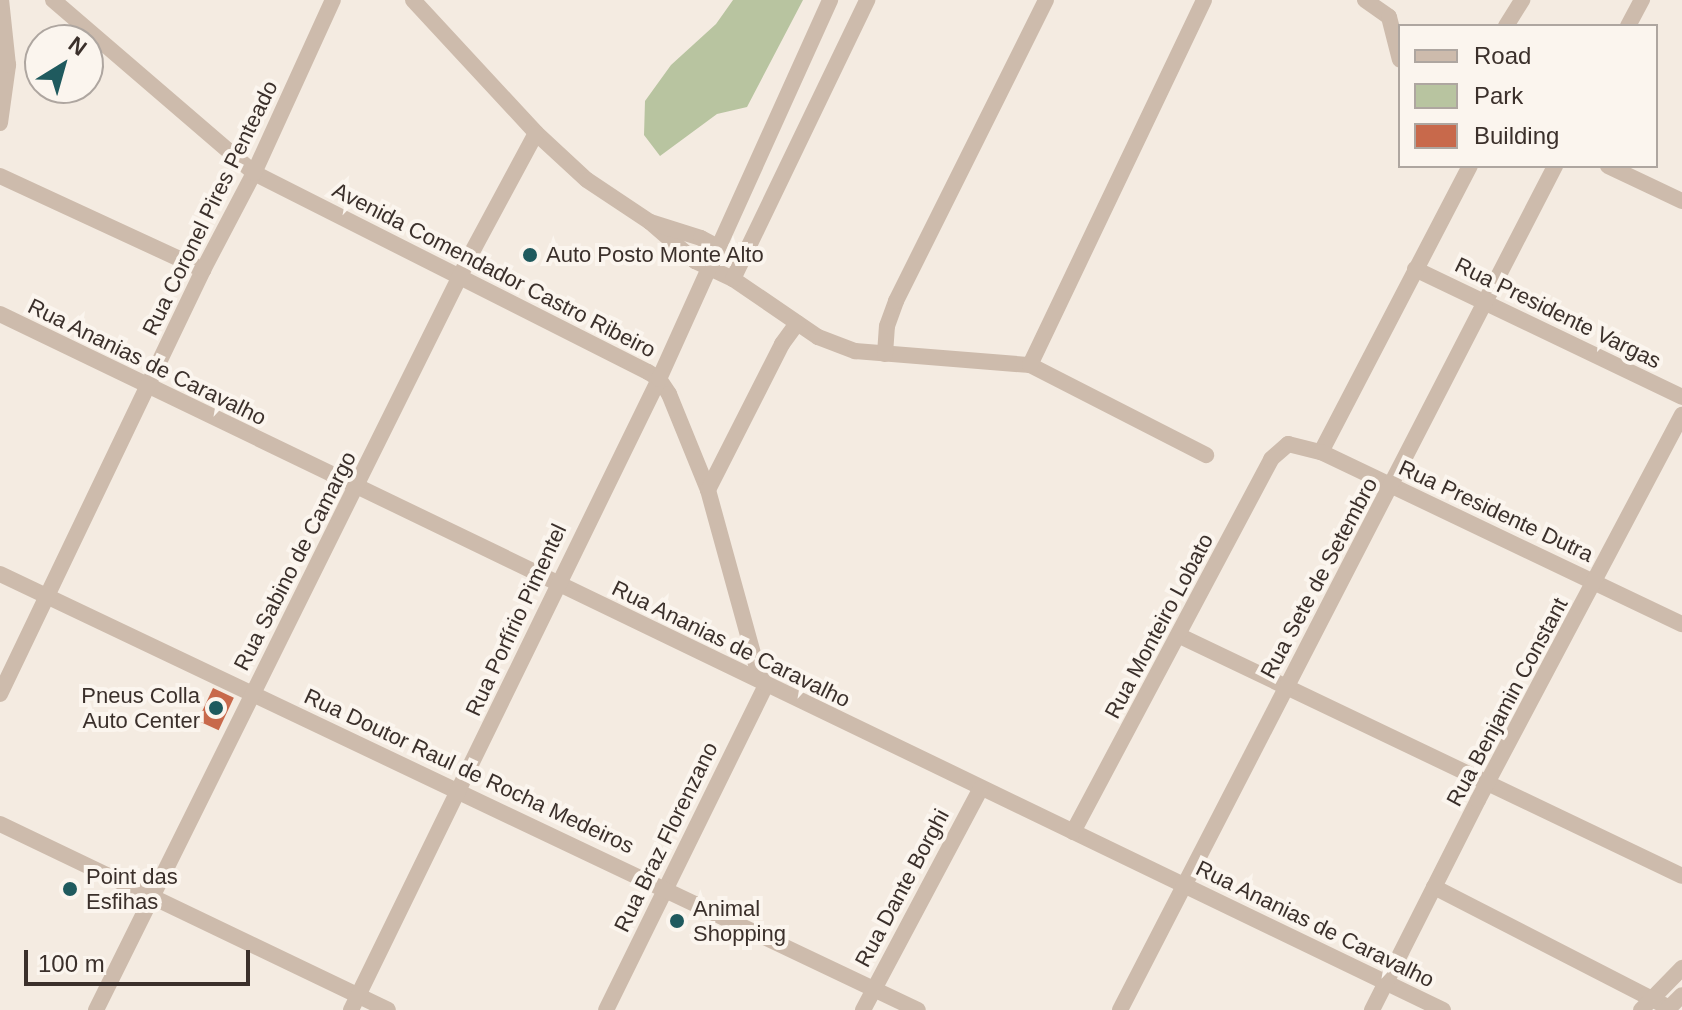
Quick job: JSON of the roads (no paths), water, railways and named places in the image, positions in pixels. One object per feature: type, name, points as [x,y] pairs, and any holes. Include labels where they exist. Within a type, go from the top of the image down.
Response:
[{"type":"street","points":[[0,123],[8,65],[1,0]]},
{"type":"street","name":"Avenida Comendador Castro Ribeiro","points":[[53,0],[254,173],[659,379],[680,419],[708,490],[759,675],[766,685]]},
{"type":"street","name":"Rua Coronel Pires Penteado","points":[[0,694],[203,270],[254,173],[333,0]]},
{"type":"street","points":[[413,0],[536,133],[587,180],[650,222],[672,244],[709,268],[733,279],[797,323],[842,348],[1030,365],[1206,455]]},
{"type":"street","name":"Rua Porfírio Pimentel","points":[[354,1003],[556,584],[659,379],[716,246],[830,0]]},
{"type":"street","points":[[733,279],[867,0]]},
{"type":"street","points":[[885,354],[887,326],[896,301],[1046,0]]},
{"type":"street","points":[[1030,365],[1204,0]]},
{"type":"street","points":[[1365,0],[1389,17],[1398,52]]},
{"type":"street","points":[[1507,24],[1522,0]]},
{"type":"street","points":[[1629,24],[1642,0]]},
{"type":"street","name":"Rua Sabino de Camargo","points":[[96,1010],[154,898],[252,693],[463,277],[472,252],[536,133]]},
{"type":"street","points":[[1321,452],[1469,168]]},
{"type":"street","name":"Rua Sete de Setembro","points":[[1120,1010],[1554,168]]},
{"type":"street","points":[[1612,168],[1682,201]]},
{"type":"street","points":[[0,176],[203,270]]},
{"type":"street","points":[[650,222],[716,246]]},
{"type":"street","name":"Rua Presidente Vargas","points":[[1415,269],[1682,397]]},
{"type":"street","name":"Rua Ananias de Caravalho","points":[[0,314],[147,388],[1443,1010]]},
{"type":"street","points":[[708,490],[782,344],[797,323]]},
{"type":"street","name":"Rua Benjamin Constant","points":[[1372,1010],[1487,784],[1596,583],[1682,415]]},
{"type":"street","name":"Rua Presidente Dutra","points":[[1288,444],[1321,452],[1682,624]]},
{"type":"street","name":"Rua Monteiro Lobato","points":[[1073,832],[1180,636],[1271,459],[1288,444]]},
{"type":"street","name":"Rua Doutor Raul de Rocha Medeiros","points":[[0,574],[918,1010]]},
{"type":"street","points":[[1180,636],[1682,876]]},
{"type":"street","name":"Rua Braz Florenzano","points":[[606,1010],[766,685]]},
{"type":"street","name":"Rua Dante Borghi","points":[[863,1010],[981,788]]},
{"type":"street","points":[[0,824],[154,898],[354,1003],[388,1010]]},
{"type":"street","points":[[1434,887],[1653,997],[1668,1009],[1682,995]]},
{"type":"street","points":[[1641,1010],[1682,968]]},
{"type":"place","name":"Auto Posto Monte Alto","points":[[530,255]]},
{"type":"place","name":"Pneus Colla Auto Center","points":[[216,708]]},
{"type":"place","name":"Point das Esfihas","points":[[70,889]]},
{"type":"place","name":"Animal Shopping","points":[[677,921]]}]
